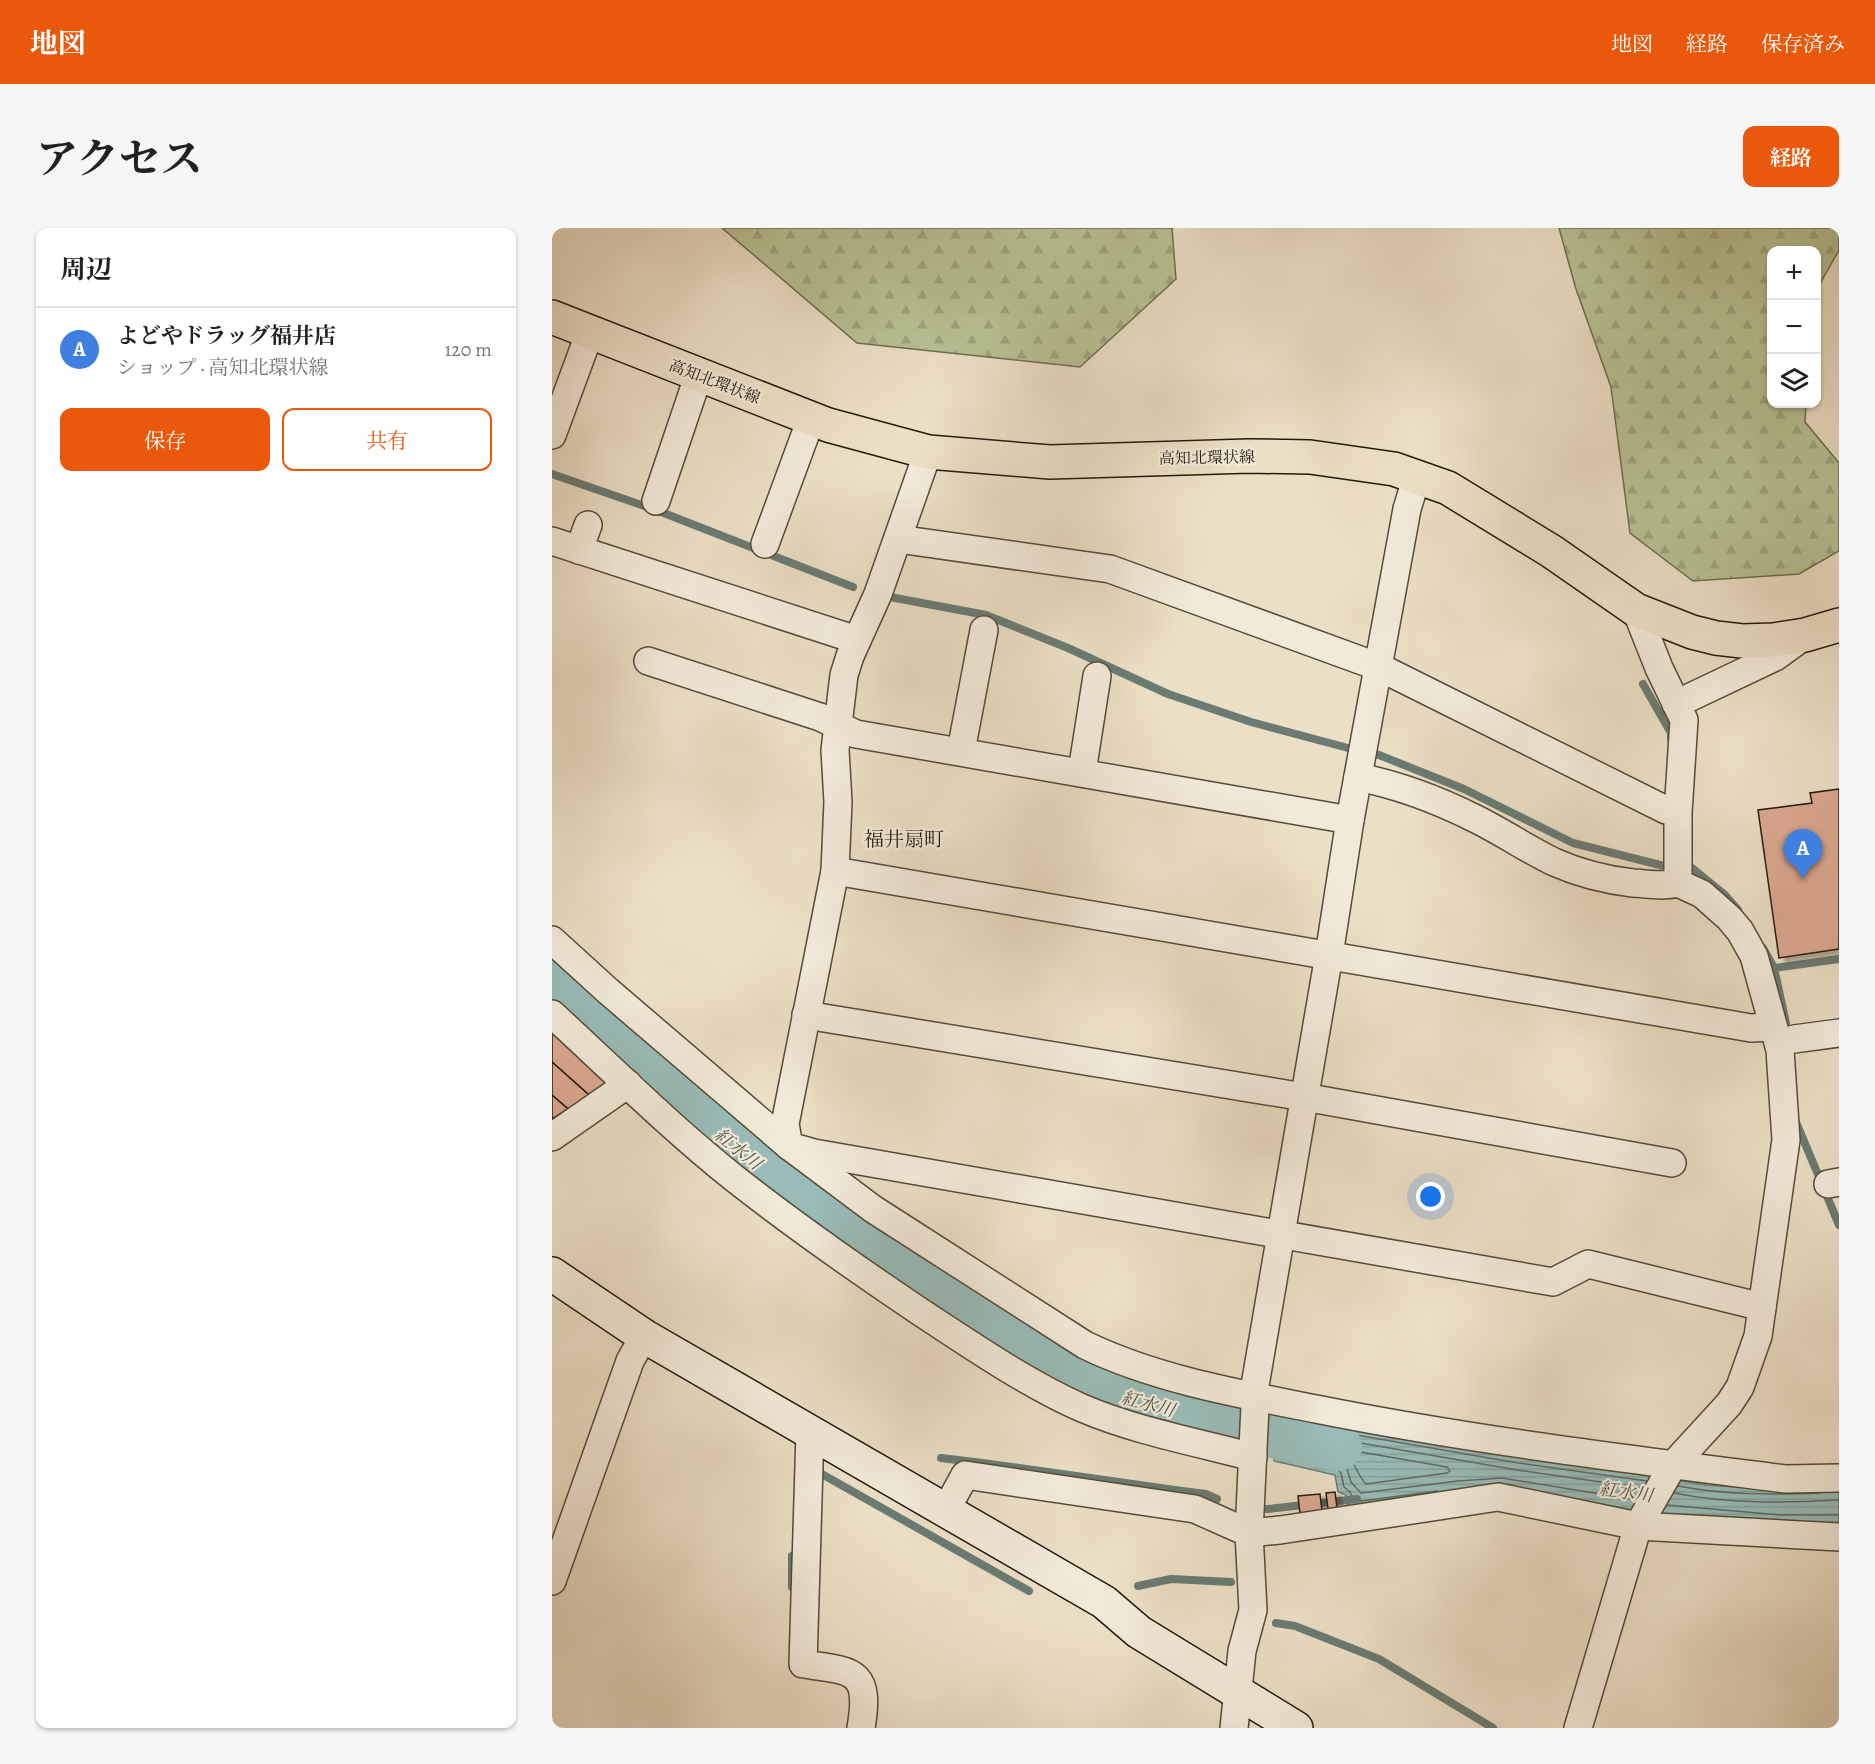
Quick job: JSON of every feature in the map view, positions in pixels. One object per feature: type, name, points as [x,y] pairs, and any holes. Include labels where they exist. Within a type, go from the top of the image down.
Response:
[{"type":"main road","name":"高知北環状線","points":[[552,317],[811,419],[872,439],[928,452],[1050,462],[1249,456],[1310,457],[1373,465],[1418,476],[1448,488],[1551,551],[1636,610],[1692,632],[1742,641],[1773,640],[1839,626]]},
{"type":"street","points":[[552,435],[590,332]]},
{"type":"street","points":[[656,501],[699,374]]},
{"type":"street","points":[[765,544],[811,419]]},
{"type":"street","points":[[789,1146],[784,1124],[835,871],[838,802],[837,726],[844,675],[878,594],[928,452]]},
{"type":"street","points":[[1234,1728],[1242,1651],[1253,1610],[1249,1533],[1254,1401],[1350,820],[1407,509],[1418,476]]},
{"type":"street","points":[[579,550],[588,525]]},
{"type":"street","points":[[898,539],[1110,569],[1379,668],[1666,810]]},
{"type":"street","points":[[552,541],[857,640]]},
{"type":"street","points":[[1636,610],[1684,726],[1678,813],[1678,883]]},
{"type":"street","points":[[961,751],[984,630]]},
{"type":"street","points":[[1676,704],[1775,657],[1805,635]]},
{"type":"street","points":[[648,661],[820,717],[856,734],[1350,820]]},
{"type":"street","points":[[1082,772],[1097,676]]},
{"type":"street","points":[[1361,762],[1377,781],[1438,801],[1567,867],[1590,875],[1622,881],[1665,886],[1678,883],[1702,894],[1740,931],[1754,956],[1784,1033],[1780,1050],[1786,1140],[1758,1336],[1740,1387],[1729,1404],[1669,1470],[1641,1521],[1578,1728]]},
{"type":"street","points":[[835,871],[1751,1029],[1784,1033],[1839,1033]]},
{"type":"street","points":[[552,940],[616,999],[789,1146],[873,1209],[1084,1345],[1111,1357],[1254,1401],[1395,1425],[1669,1470],[1785,1479],[1839,1478]]},
{"type":"street","points":[[552,1014],[652,1108],[733,1177],[825,1246],[944,1328],[1042,1389],[1084,1408],[1113,1419],[1253,1455]]},
{"type":"street","points":[[806,1015],[1304,1097],[1672,1163]]},
{"type":"street","points":[[552,1137],[628,1084]]},
{"type":"street","points":[[789,1146],[814,1153],[1553,1282],[1588,1264],[1762,1307]]},
{"type":"street","points":[[552,1274],[644,1336],[1104,1602],[1139,1632],[1296,1728]]},
{"type":"street","points":[[552,1581],[630,1361],[644,1336]]},
{"type":"street","points":[[810,1432],[802,1664],[848,1671],[861,1684],[866,1702],[861,1728]]},
{"type":"street","points":[[946,1510],[965,1475],[1195,1509],[1249,1533],[1498,1497],[1641,1521],[1839,1537]]},
{"type":"green space","points":[[722,228],[1172,228],[1176,279],[1080,367],[857,343]]},
{"type":"green space","points":[[1559,228],[1839,228],[1839,250],[1821,282],[1821,246],[1767,246],[1767,408],[1806,408],[1805,422],[1839,463],[1839,551],[1799,574],[1693,581],[1630,533],[1611,387],[1576,289]]},
{"type":"water","points":[[1284,1416],[1706,1485],[1770,1489],[1839,1487],[1839,1528],[1680,1521],[1502,1492],[1348,1509],[1346,1495],[1338,1492],[1335,1475],[1274,1461],[1274,1424]]},
{"type":"building","points":[[1839,789],[1839,949],[1779,958],[1758,810],[1812,803],[1810,793]]},
{"type":"building","points":[[552,1029],[611,1079],[589,1095],[552,1062]]},
{"type":"building","points":[[552,1062],[589,1095],[568,1109],[552,1095]]},
{"type":"building","points":[[552,1095],[568,1109],[552,1119]]},
{"type":"building","points":[[1335,1492],[1337,1508],[1328,1509],[1326,1493]]},
{"type":"building","points":[[1320,1494],[1322,1511],[1300,1514],[1298,1496]]},
{"type":"waterway","points":[[552,474],[656,510],[853,587]]},
{"type":"waterway","points":[[890,597],[986,615],[1068,648],[1168,694],[1251,722],[1379,755],[1464,789],[1573,843],[1664,866]]},
{"type":"waterway","points":[[1643,684],[1671,733],[1671,739]]},
{"type":"waterway","points":[[1692,868],[1724,894],[1738,910]]},
{"type":"waterway","points":[[1763,948],[1774,968],[1839,959]]},
{"type":"waterway","points":[[1774,968],[1786,1023]]},
{"type":"waterway","name":"紅水川","points":[[552,981],[729,1143],[789,1190],[840,1228],[1050,1363],[1122,1399],[1226,1421],[1291,1439],[1338,1447]]},
{"type":"waterway","points":[[1796,1122],[1839,1225]]},
{"type":"waterway","points":[[941,1458],[1206,1494],[1217,1499]]},
{"type":"waterway","points":[[820,1473],[1029,1591]]},
{"type":"waterway","points":[[1267,1509],[1357,1499]]},
{"type":"waterway","points":[[792,1556],[792,1587]]},
{"type":"waterway","points":[[1138,1586],[1171,1579],[1231,1582]]},
{"type":"waterway","points":[[1276,1623],[1295,1626],[1379,1659],[1493,1728]]},
{"type":"place","name":"よどやドラッグ福井店","points":[[1803,879]]},
{"type":"district","name":"福井扇町","points":[[904,839]]}]
